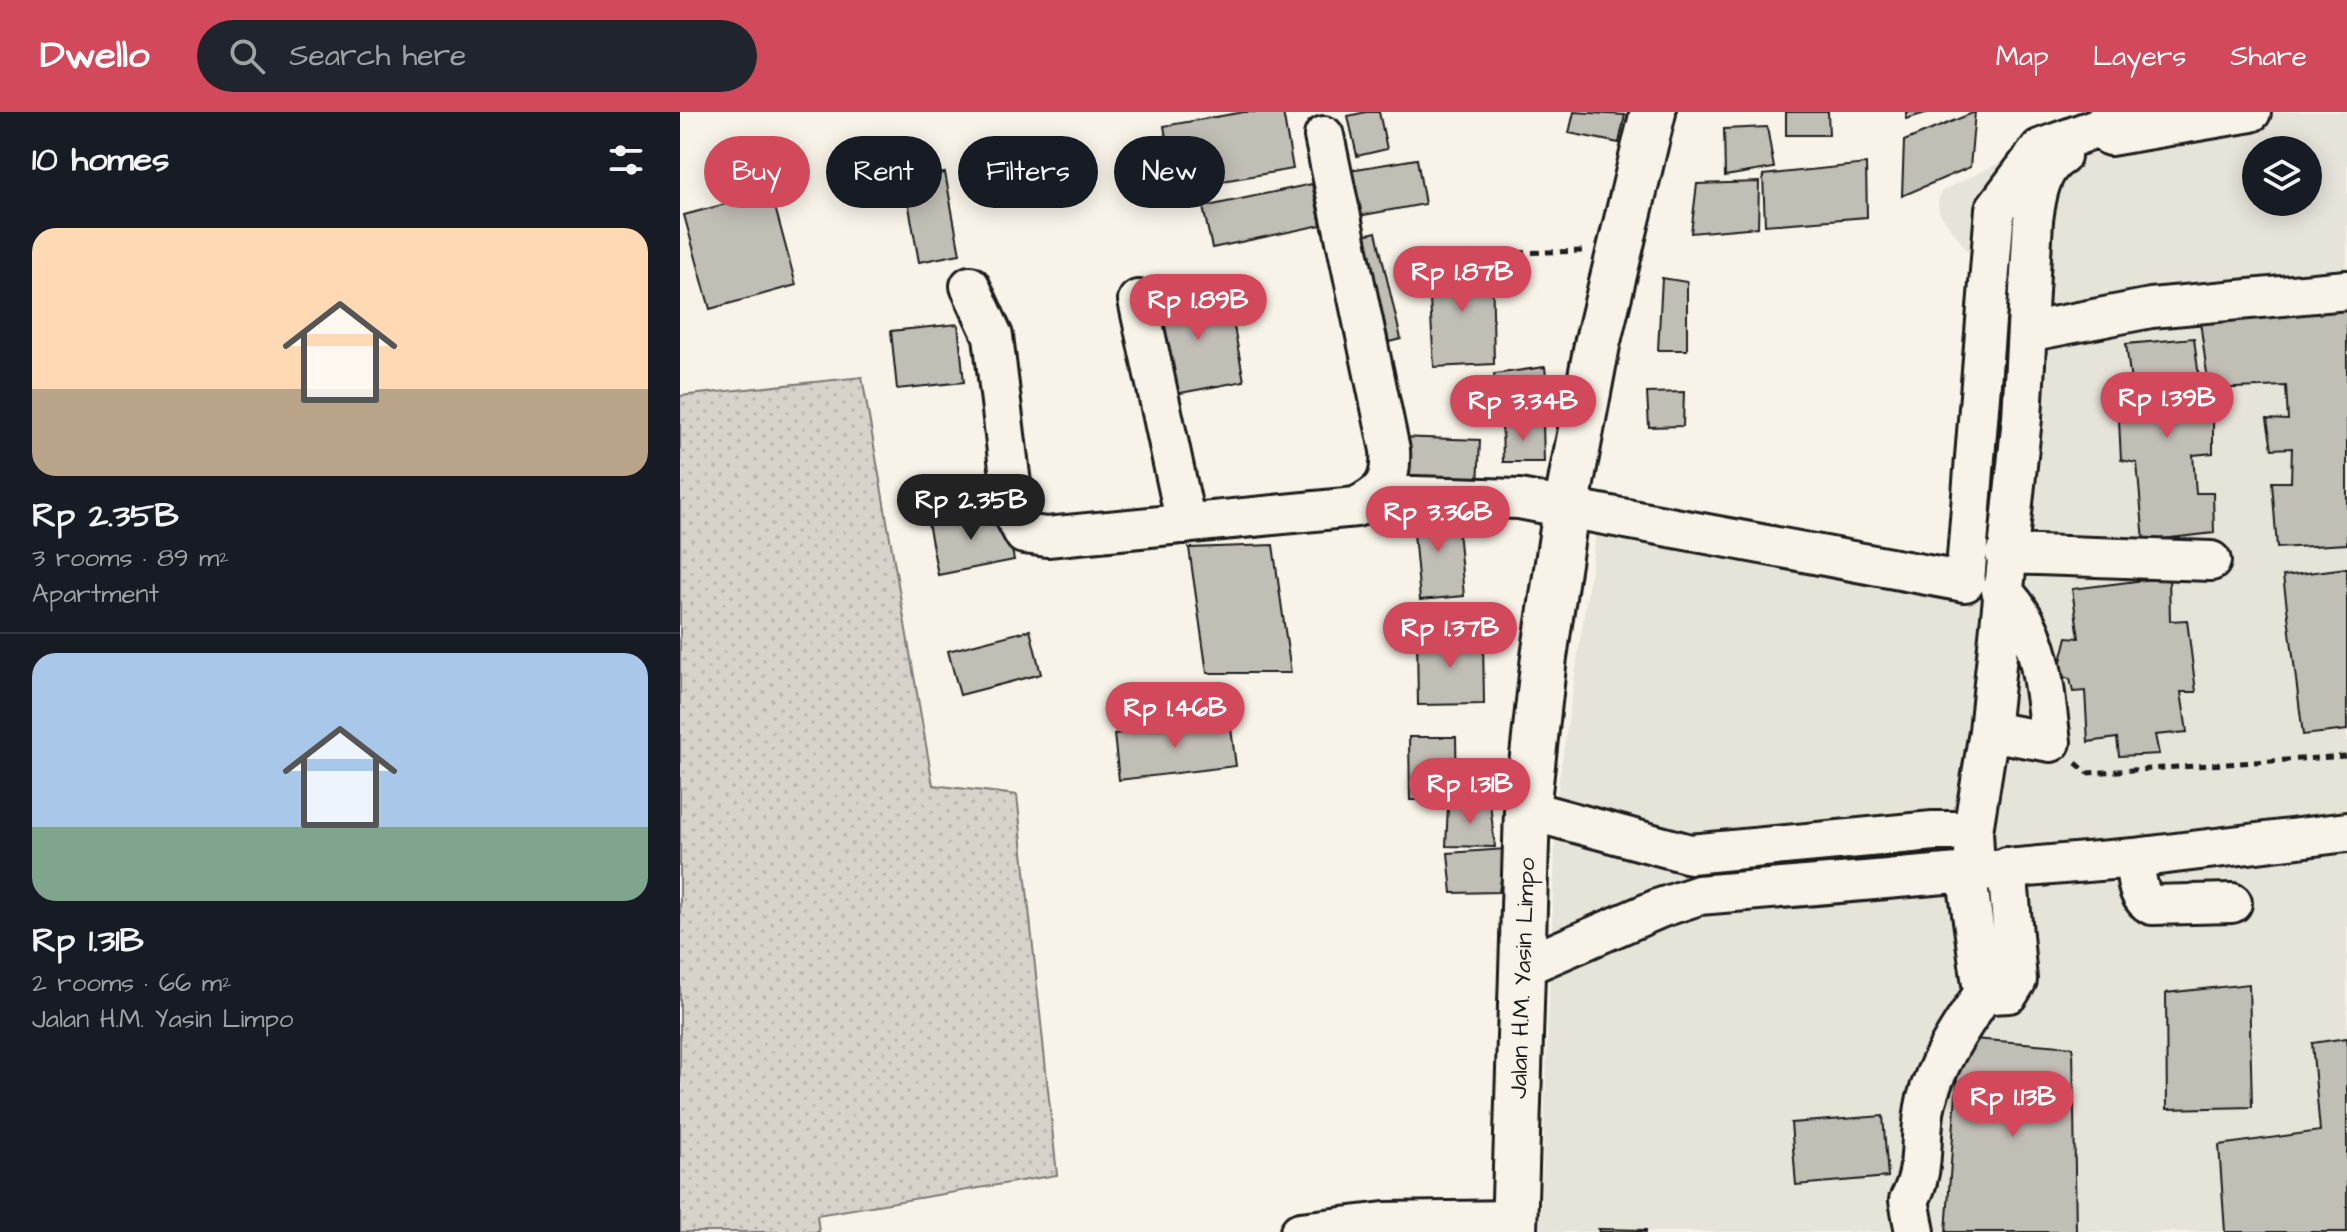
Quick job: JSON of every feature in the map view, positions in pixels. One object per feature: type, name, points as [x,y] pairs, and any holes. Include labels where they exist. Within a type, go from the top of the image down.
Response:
[{"type":"main road","name":"Jalan H.M. Yasin Limpo","points":[[1514,1226],[1525,966],[1527,810],[1566,509],[1597,345],[1653,112]]},
{"type":"street","points":[[970,286],[993,336],[1015,517],[1020,531],[1047,537],[1356,507],[1379,495],[1519,499],[1965,582],[1995,209],[2040,149],[2140,112]]},
{"type":"street","points":[[1915,1232],[1909,1200],[1919,1184],[1925,1106],[1933,1081],[1954,1037],[1985,991],[1990,994],[2009,993],[2017,980],[1973,831],[1989,731],[2003,572],[2022,418],[2036,199],[2048,167],[2080,145],[2110,136],[2251,112]]},
{"type":"street","points":[[1324,136],[1390,450],[1391,475],[1379,495]]},
{"type":"street","points":[[2027,332],[2151,308],[2347,290]]},
{"type":"street","points":[[1138,300],[1186,524]]},
{"type":"street","points":[[2003,572],[2211,561]]},
{"type":"street","points":[[1989,731],[2051,742],[2038,646],[2003,572]]},
{"type":"street","points":[[1527,810],[1640,838],[1660,847],[1690,854],[1933,831],[1973,831]]},
{"type":"street","points":[[1525,966],[1660,908],[1699,895],[1986,880],[2347,832]]},
{"type":"street","points":[[1660,847],[1660,908]]},
{"type":"street","points":[[2134,858],[2140,893],[2145,902],[2160,905],[2232,903]]},
{"type":"street","points":[[1300,1232],[1384,1222],[1514,1226]]},
{"type":"path","points":[[1406,256],[1619,250]]},
{"type":"path","points":[[2051,742],[2088,773],[2347,756]]},
{"type":"shaded area","points":[[2123,112],[2347,112],[2347,1232],[1540,1232],[1557,793],[1602,496],[1958,571],[1978,265],[1939,212],[1938,200],[1942,191],[2052,137]]},
{"type":"shaded area","points":[[862,377],[933,785],[1017,795],[1057,1175],[817,1215],[819,1232],[680,1232],[680,396]]},
{"type":"building","points":[[1244,112],[1283,112],[1293,169],[1225,181],[1225,136],[1166,136],[1164,126]]},
{"type":"building","points":[[1379,112],[1387,149],[1357,156],[1348,116]]},
{"type":"building","points":[[1574,112],[1625,115],[1619,143],[1569,133]]},
{"type":"building","points":[[1786,112],[1828,112],[1829,135],[1786,135]]},
{"type":"building","points":[[1906,112],[1929,112],[1906,119]]},
{"type":"building","points":[[1975,112],[1970,167],[1902,196],[1904,141]]},
{"type":"building","points":[[1767,127],[1774,168],[1725,176],[1724,129]]},
{"type":"building","points":[[1417,159],[1425,204],[1352,217],[1344,171]]},
{"type":"building","points":[[1866,164],[1867,217],[1765,225],[1763,175]]},
{"type":"building","points":[[942,173],[945,173],[960,254],[919,262],[909,208],[942,208]]},
{"type":"building","points":[[1759,182],[1758,227],[1691,233],[1697,184]]},
{"type":"building","points":[[1312,184],[1321,225],[1212,248],[1203,208],[1225,208],[1225,202]]},
{"type":"building","points":[[710,208],[775,208],[796,285],[710,309],[684,215]]},
{"type":"building","points":[[1376,232],[1401,339],[1389,342],[1364,235]]},
{"type":"building","points":[[1492,262],[1494,364],[1434,367],[1428,266]]},
{"type":"building","points":[[1662,278],[1687,282],[1687,350],[1658,350]]},
{"type":"building","points":[[1227,289],[1244,381],[1170,395],[1152,303]]},
{"type":"building","points":[[2347,309],[2347,544],[2277,548],[2272,482],[2291,482],[2292,448],[2272,449],[2267,419],[2288,420],[2286,386],[2209,389],[2200,321]]},
{"type":"building","points":[[958,324],[964,382],[897,389],[891,331]]},
{"type":"building","points":[[2194,338],[2200,386],[2186,389],[2189,418],[2213,419],[2213,453],[2193,455],[2196,493],[2213,493],[2214,533],[2144,541],[2137,463],[2121,460],[2119,420],[2136,421],[2126,344]]},
{"type":"building","points":[[1545,367],[1548,395],[1497,401],[1494,374]]},
{"type":"building","points":[[1684,392],[1683,426],[1649,427],[1647,393]]},
{"type":"building","points":[[1502,424],[1543,424],[1544,462],[1503,462]]},
{"type":"building","points":[[1398,437],[1480,440],[1478,487],[1404,486]]},
{"type":"building","points":[[1456,507],[1464,596],[1420,600],[1412,511]]},
{"type":"building","points":[[1004,508],[1014,560],[938,575],[928,523]]},
{"type":"building","points":[[1273,545],[1291,673],[1207,673],[1189,548]]},
{"type":"building","points":[[2347,568],[2347,730],[2303,735],[2283,576]]},
{"type":"building","points":[[2169,577],[2170,621],[2187,620],[2196,692],[2181,692],[2187,732],[2155,735],[2159,754],[2119,756],[2117,738],[2088,742],[2085,691],[2073,692],[2070,679],[2063,677],[2060,665],[2067,637],[2079,638],[2072,589]]},
{"type":"building","points":[[1030,630],[1041,674],[960,695],[948,651]]},
{"type":"building","points":[[1417,636],[1483,636],[1484,704],[1418,705]]},
{"type":"building","points":[[1230,721],[1236,766],[1119,780],[1114,734]]},
{"type":"building","points":[[1409,737],[1456,737],[1457,800],[1410,800]]},
{"type":"building","points":[[1490,803],[1495,847],[1446,846],[1448,806]]},
{"type":"building","points":[[1506,849],[1499,892],[1452,893],[1448,853]]},
{"type":"building","points":[[2249,984],[2252,1107],[2167,1109],[2166,993]]},
{"type":"building","points":[[1960,1038],[2073,1047],[2076,1232],[1946,1232]]},
{"type":"building","points":[[2347,1038],[2347,1232],[2225,1232],[2219,1145],[2320,1131],[2312,1043]]},
{"type":"building","points":[[1883,1116],[1888,1177],[1796,1185],[1791,1123]]},
{"type":"building","points":[[1598,1229],[1646,1230],[1646,1232],[1599,1232]]}]
